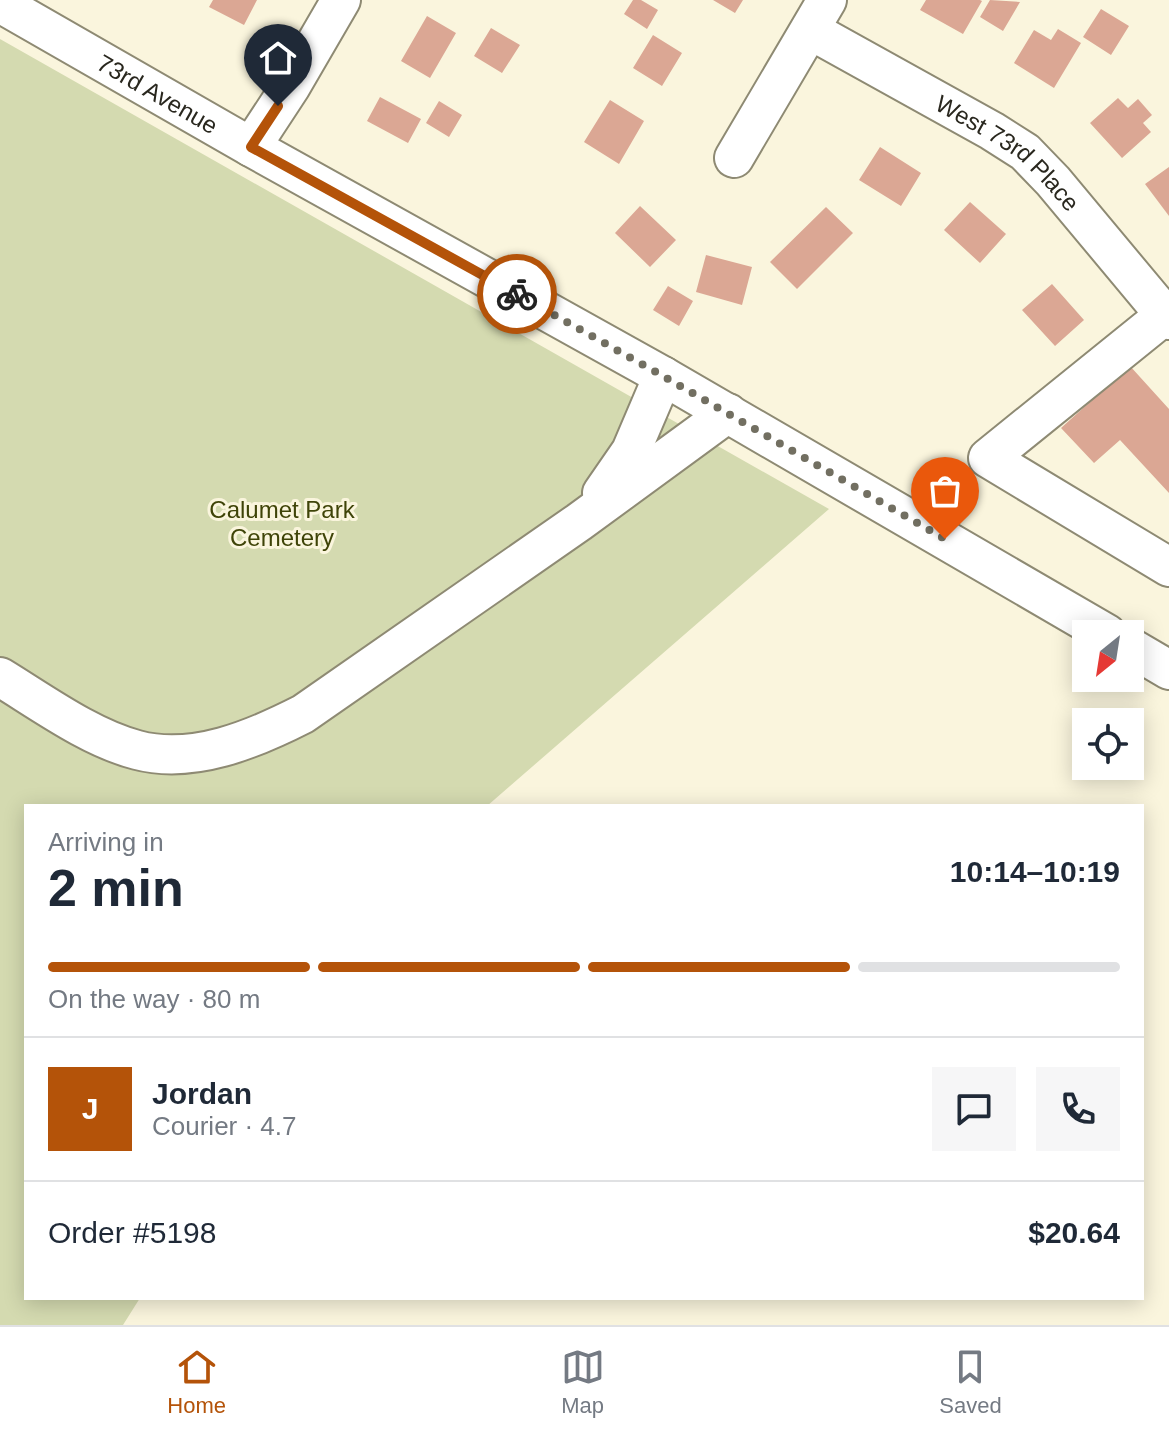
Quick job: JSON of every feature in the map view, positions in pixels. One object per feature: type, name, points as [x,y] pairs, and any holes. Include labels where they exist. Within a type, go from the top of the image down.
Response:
[{"type":"street","points":[[251,147],[341,0]]},
{"type":"street","name":"73rd Avenue","points":[[0,3],[728,413],[1083,620]]},
{"type":"street","points":[[734,158],[818,15]]},
{"type":"street","name":"West 73rd Place","points":[[818,15],[1025,152],[1053,181],[1167,318]]},
{"type":"street","points":[[1167,318],[988,458],[1169,567]]},
{"type":"street","points":[[579,522],[631,451],[663,376]]},
{"type":"street","points":[[0,677],[71,719],[136,750],[172,754],[230,744],[264,733],[303,714],[579,522],[728,413]]},
{"type":"street","points":[[1144,655],[1169,670]]},
{"type":"green space","name":"Calumet Park Cemetery","points":[[0,39],[829,509],[489,804],[24,804],[24,1300],[139,1300],[123,1325],[0,1325]]},
{"type":"building","points":[[213,0],[257,0],[244,25],[209,7]]},
{"type":"building","points":[[633,0],[641,0],[658,10],[647,29],[624,14]]},
{"type":"building","points":[[713,0],[743,0],[735,13]]},
{"type":"building","points":[[926,0],[982,1],[963,34],[920,10]]},
{"type":"building","points":[[990,0],[1020,2],[1003,31],[980,17]]},
{"type":"building","points":[[1101,9],[1129,26],[1111,55],[1083,37]]},
{"type":"building","points":[[427,16],[456,33],[430,78],[401,61]]},
{"type":"building","points":[[491,28],[520,45],[502,73],[474,56]]},
{"type":"building","points":[[1058,29],[1081,43],[1054,88],[1014,63],[1034,30],[1051,40]]},
{"type":"building","points":[[653,35],[682,53],[662,86],[633,68]]},
{"type":"building","points":[[380,97],[421,119],[408,143],[367,121]]},
{"type":"building","points":[[1118,98],[1128,108],[1138,99],[1152,115],[1143,123],[1151,132],[1122,158],[1090,123]]},
{"type":"building","points":[[610,100],[644,121],[619,164],[584,142]]},
{"type":"building","points":[[439,101],[462,115],[449,137],[426,123]]},
{"type":"building","points":[[880,147],[921,173],[901,206],[859,180]]},
{"type":"building","points":[[1169,167],[1169,216],[1145,184]]},
{"type":"building","points":[[970,202],[1006,234],[980,263],[944,230]]},
{"type":"building","points":[[640,206],[676,240],[650,267],[615,233]]},
{"type":"building","points":[[826,207],[853,233],[797,289],[770,262]]},
{"type":"building","points":[[706,255],[752,267],[742,305],[696,292]]},
{"type":"building","points":[[1052,284],[1084,320],[1055,346],[1022,310]]},
{"type":"building","points":[[668,286],[693,301],[679,326],[653,310]]},
{"type":"building","points":[[1130,366],[1169,409],[1169,493],[1120,440],[1094,463],[1061,428]]},
{"type":"way so far","points":[[517,294],[945,539]]},
{"type":"route","points":[[278,106],[251,147],[517,294]]}]
